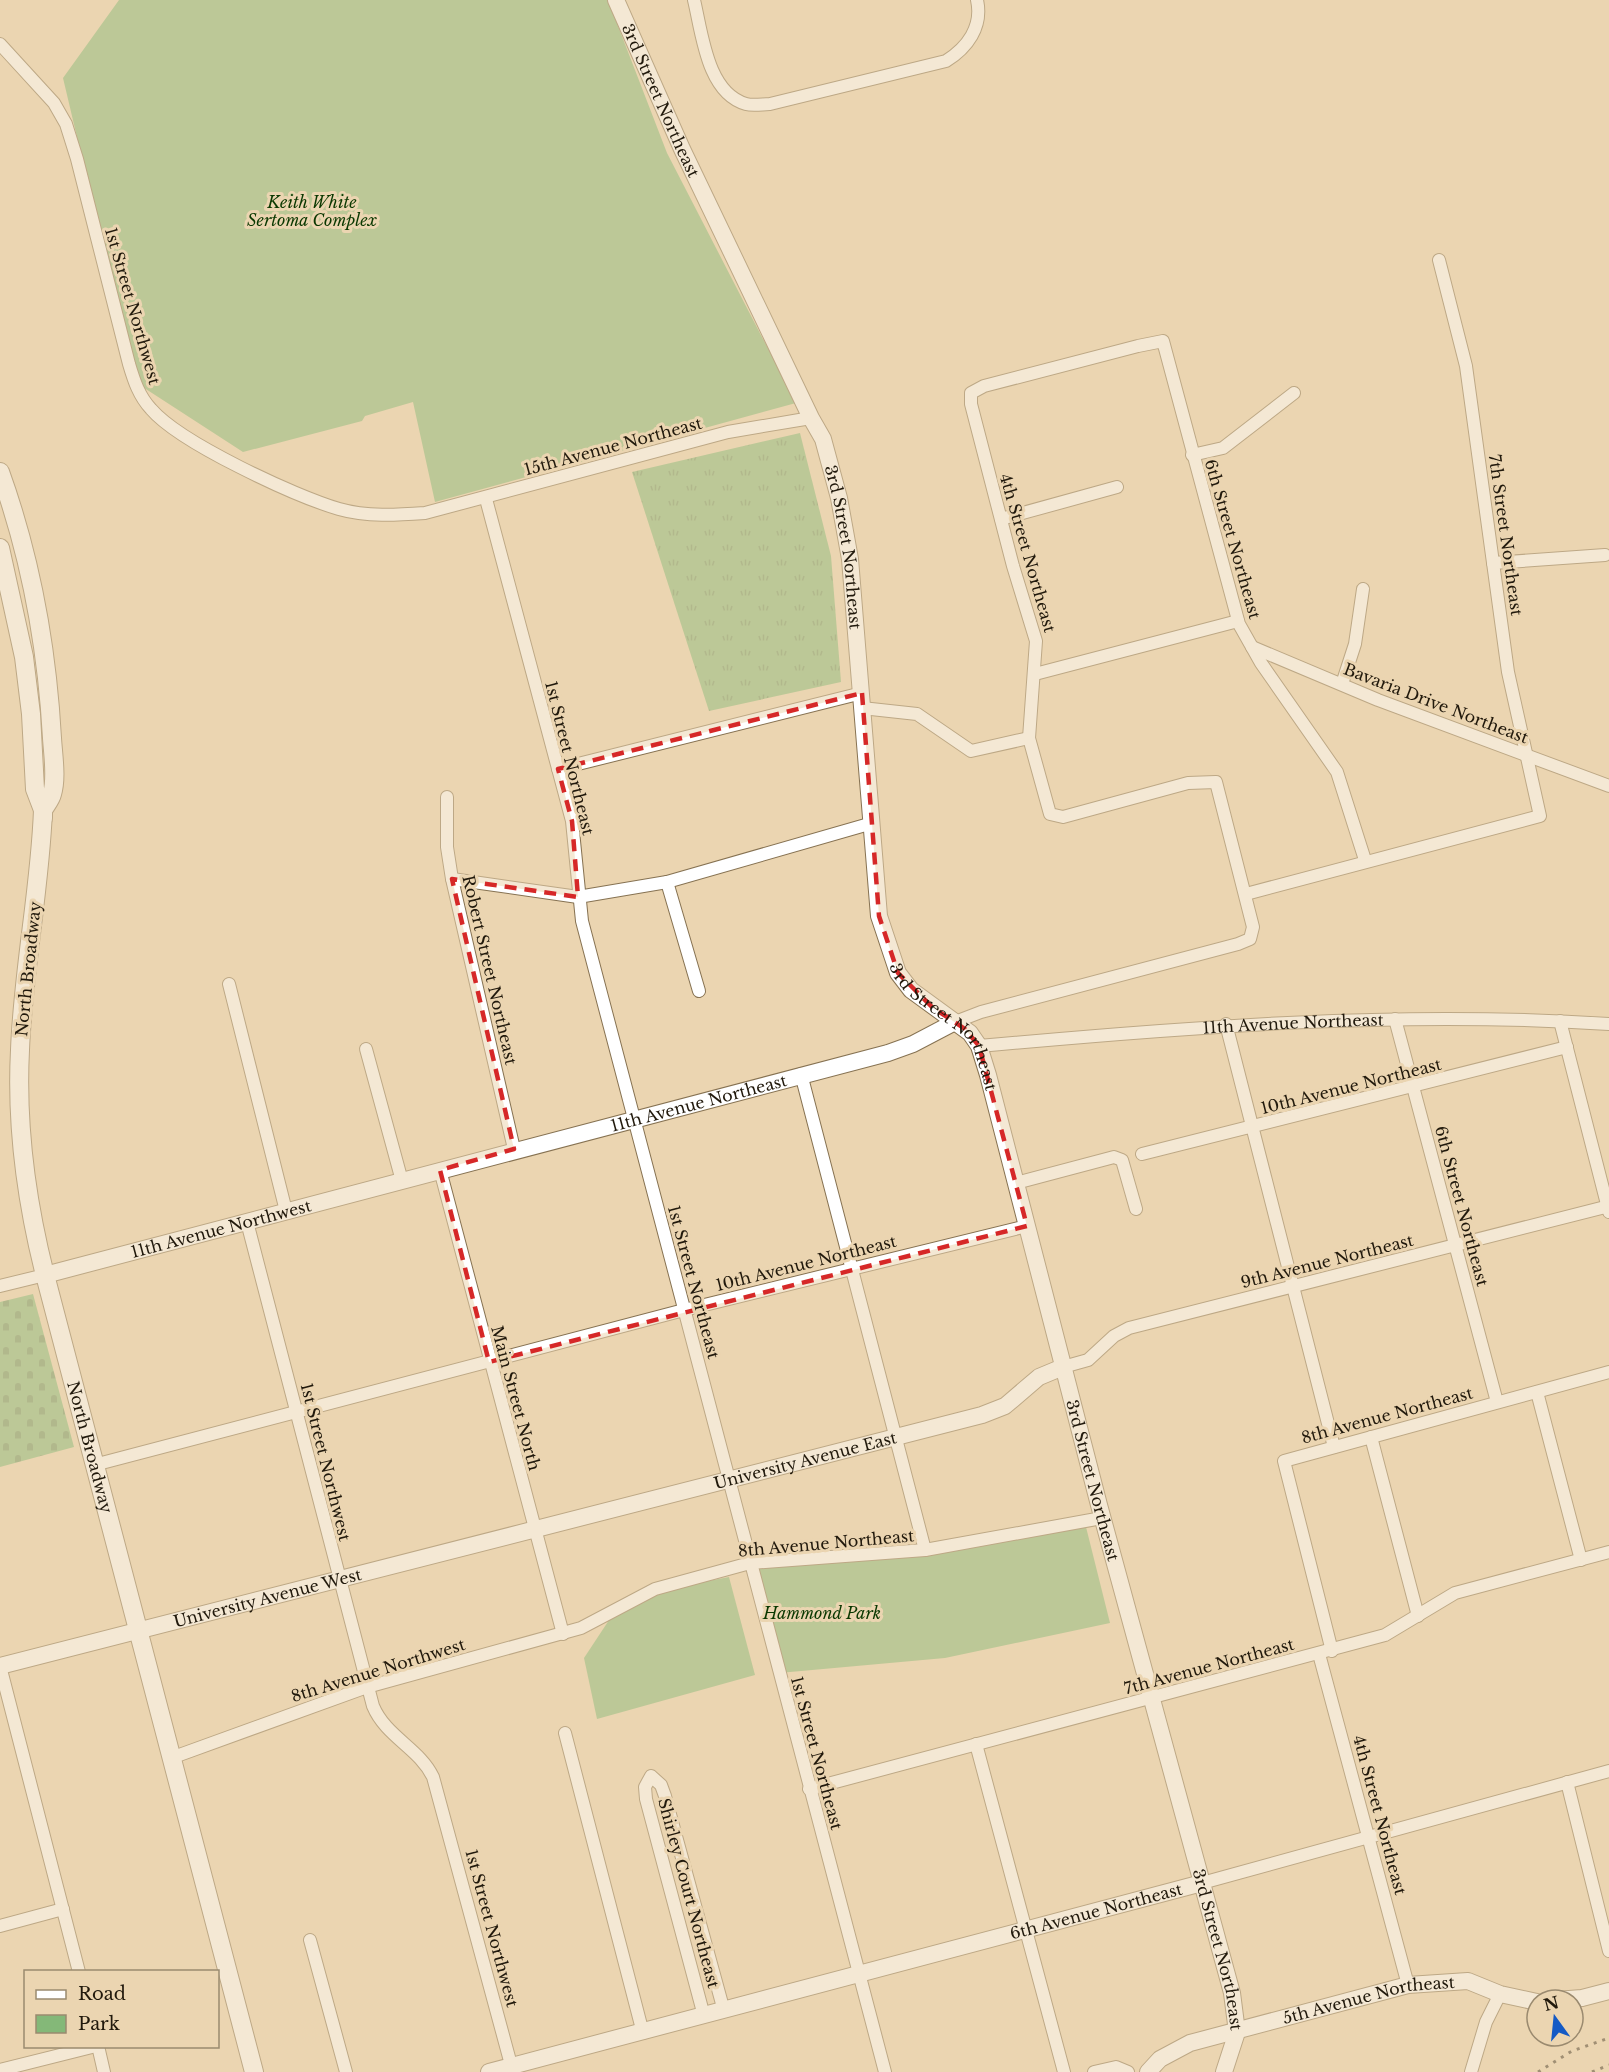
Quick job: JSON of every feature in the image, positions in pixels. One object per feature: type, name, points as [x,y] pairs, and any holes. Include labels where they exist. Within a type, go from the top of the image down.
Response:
[{"type":"main road","name":"North Broadway","points":[[0,472],[26,561],[45,654],[51,710],[54,786],[52,795],[43,810]]},
{"type":"main road","name":"North Broadway","points":[[0,548],[21,639],[31,714],[35,789],[43,810],[36,902],[21,1020],[19,1105],[25,1183],[45,1275],[254,2072]]},
{"type":"street","name":"3rd Street Northeast","points":[[616,0],[682,149],[810,418],[823,439],[839,498],[850,559],[862,701],[869,824],[879,915],[892,960],[911,990],[970,1033],[979,1046],[1102,1518],[1232,1993],[1237,2032],[1224,2072]]},
{"type":"street","points":[[694,0],[710,65],[727,94],[747,105],[770,104],[946,61],[960,52],[970,39],[977,24],[977,0]]},
{"type":"street","name":"1st Street Northwest","points":[[0,44],[54,103],[66,124],[129,364],[140,395],[152,410],[169,426],[212,451],[256,474],[339,509],[381,516],[425,513]]},
{"type":"street","name":"7th Street Northeast","points":[[1365,860],[1540,816],[1508,672],[1466,366],[1438,260]]},
{"type":"street","name":"6th Street Northeast","points":[[971,404],[971,393],[984,386],[1163,341],[1238,621],[1252,647],[1337,772],[1365,860]]},
{"type":"street","points":[[1192,455],[1223,448],[1294,393]]},
{"type":"street","name":"4th Street Northeast","points":[[971,404],[1036,641],[1029,738],[1050,814],[1063,817],[1188,783],[1216,782],[1246,894]]},
{"type":"street","name":"15th Avenue Northeast","points":[[425,513],[486,499],[728,432],[810,418]]},
{"type":"street","points":[[1001,519],[1117,487]]},
{"type":"street","name":"1st Street Northeast","points":[[486,499],[572,821],[582,921],[885,2072]]},
{"type":"street","points":[[1493,563],[1605,555]]},
{"type":"street","points":[[1342,684],[1355,644],[1363,589]]},
{"type":"street","points":[[1035,674],[1238,621]]},
{"type":"street","name":"Bavaria Drive Northeast","points":[[1252,647],[1342,684],[1609,786]]},
{"type":"street","points":[[558,769],[862,701],[917,714],[971,751],[1029,738]]},
{"type":"street","name":"Robert Street Northeast","points":[[447,797],[447,847],[452,879],[514,1149]]},
{"type":"street","points":[[452,879],[578,897],[668,882],[869,824]]},
{"type":"street","points":[[955,1022],[981,1012],[1250,939],[1253,927],[1246,894],[1365,860]]},
{"type":"street","points":[[668,882],[699,991]]},
{"type":"street","points":[[229,984],[286,1211]]},
{"type":"street","name":"11th Avenue Northeast","points":[[979,1046],[1226,1024],[1448,1017],[1609,1024]]},
{"type":"street","name":"6th Street Northeast","points":[[1395,1019],[1497,1402]]},
{"type":"street","points":[[1560,1021],[1608,1208]]},
{"type":"street","name":"11th Avenue Northeast","points":[[440,1170],[888,1053],[913,1044],[955,1022]]},
{"type":"street","points":[[1226,1024],[1334,1447]]},
{"type":"street","name":"10th Avenue Northeast","points":[[1142,1154],[1253,1128],[1568,1047]]},
{"type":"street","points":[[366,1049],[402,1180]]},
{"type":"street","points":[[801,1074],[925,1550]]},
{"type":"street","points":[[1016,1184],[1114,1157],[1122,1160],[1136,1209]]},
{"type":"street","name":"11th Avenue Northwest","points":[[0,1286],[440,1170]]},
{"type":"street","name":"Main Street North","points":[[440,1170],[562,1634]]},
{"type":"street","name":"9th Avenue Northeast","points":[[1063,1367],[1088,1360],[1114,1336],[1129,1328],[1608,1208]]},
{"type":"street","name":"1st Street Northwest","points":[[247,1222],[367,1687],[381,1723],[422,1760],[433,1777],[513,2069]]},
{"type":"street","name":"10th Avenue Northeast","points":[[94,1465],[684,1310],[1027,1226]]},
{"type":"street","name":"University Avenue East","points":[[534,1529],[997,1410],[1010,1403],[1039,1377],[1063,1367]]},
{"type":"street","name":"8th Avenue Northeast","points":[[1311,1572],[1284,1461],[1609,1372]]},
{"type":"street","points":[[1537,1392],[1581,1560]]},
{"type":"street","points":[[1371,1437],[1418,1616]]},
{"type":"street","name":"8th Avenue Northeast","points":[[562,1634],[590,1624],[655,1589],[750,1563],[925,1550],[1102,1518]]},
{"type":"street","name":"University Avenue West","points":[[0,1666],[534,1529]]},
{"type":"street","name":"7th Avenue Northeast","points":[[809,1789],[1385,1635],[1455,1593],[1609,1552]]},
{"type":"street","name":"4th Street Northeast","points":[[1311,1572],[1325,1652],[1369,1838],[1408,1985]]},
{"type":"street","name":"8th Avenue Northwest","points":[[171,1758],[367,1687],[562,1634]]},
{"type":"street","points":[[0,1666],[79,1970]]},
{"type":"street","points":[[565,1733],[643,2033]]},
{"type":"street","points":[[976,1744],[1064,2072]]},
{"type":"street","name":"6th Avenue Northeast","points":[[489,2072],[513,2069],[1609,1771]]},
{"type":"street","name":"Shirley Court Northeast","points":[[704,2016],[646,1799],[645,1787],[651,1776],[661,1785],[665,1796],[724,2011]]},
{"type":"street","points":[[1567,1782],[1609,1951]]},
{"type":"street","points":[[0,1926],[63,1909]]},
{"type":"street","points":[[310,1940],[346,2072]]},
{"type":"street","name":"5th Avenue Northeast","points":[[1148,2072],[1160,2059],[1190,2043],[1408,1985],[1468,1981],[1500,1994],[1525,1999]]},
{"type":"street","points":[[1585,1997],[1609,1991]]},
{"type":"street","points":[[1471,2072],[1486,2022],[1500,1994]]},
{"type":"street","points":[[0,2070],[89,2048]]},
{"type":"street","points":[[98,2048],[104,2072]]},
{"type":"street","points":[[1094,2072],[1116,2067],[1128,2072]]},
{"type":"highlighted area","points":[[862,693],[879,916],[898,973],[932,1007],[965,1029],[979,1046],[1027,1226],[489,1362],[440,1170],[514,1149],[452,879],[578,897],[572,821],[558,769]]},
{"type":"green space","name":"Keith White Sertoma Complex","points":[[119,0],[608,0],[667,153],[796,403],[435,502],[413,402],[365,416],[362,421],[243,452],[135,382],[63,78]]},
{"type":"green space","points":[[800,433],[831,556],[841,682],[709,711],[632,472]]},
{"type":"green space","points":[[33,1294],[74,1447],[0,1467],[0,1302]]},
{"type":"green space","name":"Hammond Park","points":[[1085,1523],[1110,1623],[945,1658],[779,1673],[750,1563],[925,1550]]},
{"type":"green space","name":"Hammond Park","points":[[729,1577],[755,1675],[597,1719],[584,1658],[615,1611],[671,1588]]},
{"type":"railway","points":[[1538,2072],[1572,2051],[1609,2038]]},
{"type":"railway","points":[[1592,2072],[1609,2065]]}]
